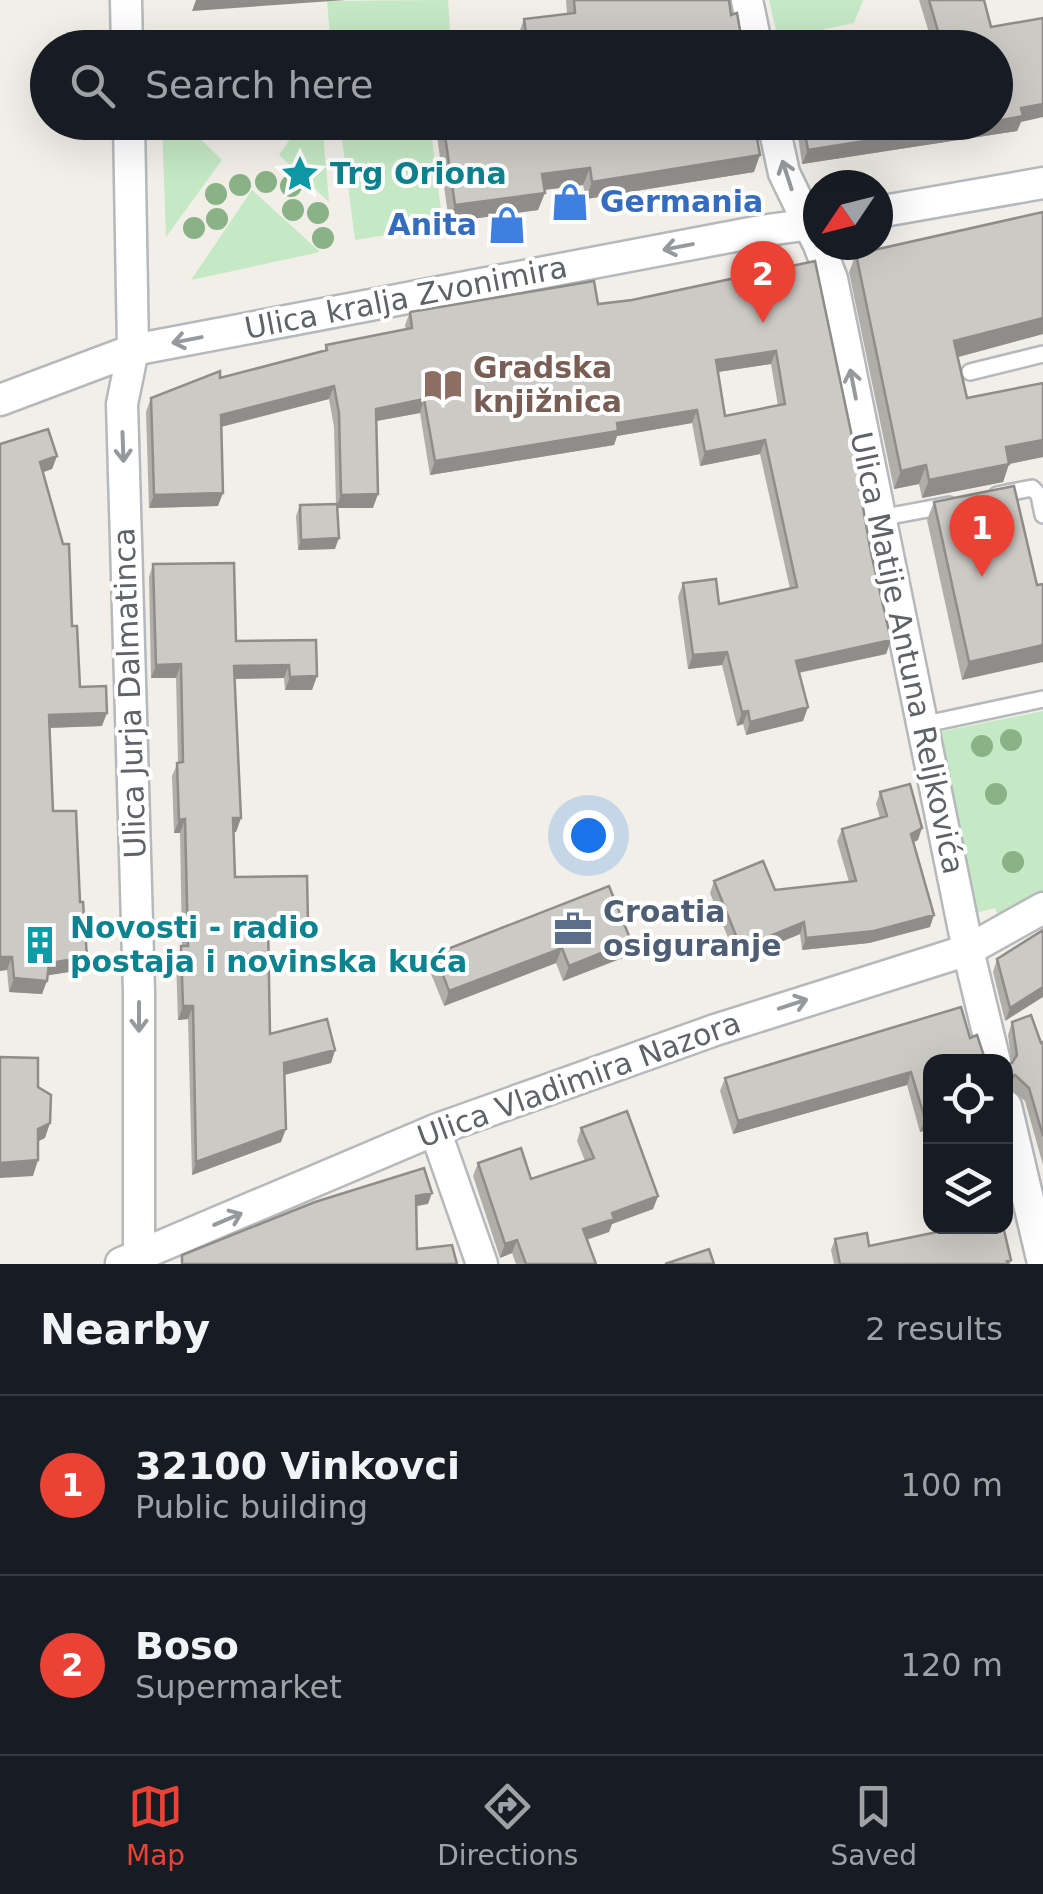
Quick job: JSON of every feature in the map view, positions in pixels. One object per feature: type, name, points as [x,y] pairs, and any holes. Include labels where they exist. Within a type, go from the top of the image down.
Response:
[{"type":"street","points":[[126,0],[127,30]]},
{"type":"street","points":[[747,0],[753,30]]},
{"type":"street","name":"Ulica Jurja Dalmatinca","points":[[130,140],[134,350],[122,404],[139,992],[132,1262]]},
{"type":"street","name":"Ulica Matije Antuna Reljkovića","points":[[777,140],[784,173],[803,209]]},
{"type":"street","points":[[893,209],[1043,183]]},
{"type":"street","name":"Ulica kralja Zvonimira","points":[[0,400],[134,350],[742,234],[803,234]]},
{"type":"street","name":"Ulica Matije Antuna Reljkovića","points":[[825,260],[968,950],[993,1054]]},
{"type":"street","name":"Ulica Vladimira Nazora","points":[[132,1262],[435,1130],[715,1030],[968,950],[1043,908]]},
{"type":"street","points":[[435,1130],[482,1264]]},
{"type":"street","points":[[1013,1136],[1043,1263]]},
{"type":"lane","points":[[970,372],[1043,354]]},
{"type":"lane","points":[[981,498],[1032,488],[1039,495],[1043,516]]},
{"type":"lane","points":[[880,518],[964,502]]},
{"type":"lane","points":[[922,724],[1043,698]]},
{"type":"green space","points":[[448,0],[450,30],[330,30],[327,1]]},
{"type":"green space","points":[[769,0],[863,0],[854,23],[821,30],[776,30]]},
{"type":"green space","points":[[163,140],[201,140],[222,160],[166,237]]},
{"type":"green space","points":[[289,140],[324,140],[329,202],[279,155]]},
{"type":"green space","points":[[342,140],[432,140],[443,226],[355,240]]},
{"type":"green space","points":[[252,190],[320,252],[191,280]]},
{"type":"green space","points":[[1043,711],[1043,894],[1000,920],[995,908],[972,914],[938,732]]},
{"type":"building","points":[[574,0],[729,0],[731,15],[737,13],[740,30],[526,30],[524,19],[575,13]]},
{"type":"building","points":[[929,0],[984,0],[991,27],[1043,18],[1043,104],[1021,108],[1023,116],[1013,118],[1013,30],[938,30]]},
{"type":"building","points":[[446,140],[757,140],[760,155],[592,182],[590,168],[542,174],[545,193],[455,205]]},
{"type":"building","points":[[806,140],[870,140],[808,150]]},
{"type":"building","points":[[1043,212],[1043,318],[954,341],[967,398],[1043,383],[1043,440],[1006,447],[1009,464],[929,480],[926,465],[901,471],[857,260],[893,260],[893,246]]},
{"type":"building","points":[[815,261],[891,640],[796,661],[808,707],[750,722],[748,711],[742,712],[727,652],[693,655],[683,583],[716,579],[719,604],[797,587],[765,440],[705,452],[697,410],[617,423],[618,431],[435,461],[424,399],[376,409],[378,494],[341,495],[339,413],[334,386],[221,415],[223,493],[154,495],[151,398],[220,371],[220,378],[327,350],[326,345],[412,328],[410,312],[594,281],[598,304]],"holes":[[[776,351],[785,404],[725,416],[716,360]]]},
{"type":"building","points":[[48,429],[57,456],[40,462],[63,544],[69,544],[72,626],[77,626],[80,687],[106,686],[107,713],[49,715],[53,811],[76,811],[87,957],[49,963],[47,981],[14,978],[12,957],[0,957],[0,444]]},
{"type":"building","points":[[1014,486],[1037,585],[1043,584],[1043,645],[969,662],[934,502]]},
{"type":"building","points":[[337,504],[339,538],[301,540],[300,505]]},
{"type":"building","points":[[234,563],[236,641],[316,640],[317,676],[290,677],[289,665],[234,666],[241,818],[233,818],[235,877],[307,876],[308,923],[268,924],[270,1034],[327,1019],[335,1050],[284,1063],[286,1129],[196,1162],[193,1006],[183,1006],[181,946],[188,946],[185,819],[179,820],[177,763],[183,762],[181,664],[156,665],[153,564]]},
{"type":"building","points":[[910,784],[922,828],[911,834],[934,915],[874,931],[806,938],[804,922],[741,948],[714,881],[763,861],[775,890],[856,881],[842,829],[887,816],[880,792]]},
{"type":"building","name":"Croatia osiguranje","points":[[609,886],[631,941],[569,966],[562,948],[449,991],[435,954]]},
{"type":"building","points":[[1043,930],[1043,987],[1010,1008],[997,959]]},
{"type":"building","points":[[961,1007],[970,1038],[977,1035],[983,1054],[923,1054],[923,1112],[911,1072],[738,1121],[725,1078]]},
{"type":"building","points":[[1031,1015],[1043,1042],[1043,1136],[1029,1088],[1013,1076],[1017,1055],[1012,1022]]},
{"type":"building","points":[[0,1057],[38,1058],[38,1087],[51,1095],[50,1123],[38,1129],[38,1160],[0,1163]]},
{"type":"building","points":[[627,1111],[658,1196],[612,1213],[614,1219],[583,1229],[596,1264],[526,1264],[517,1240],[505,1244],[478,1163],[521,1148],[531,1179],[594,1158],[581,1128]]},
{"type":"building","points":[[424,1168],[432,1193],[416,1196],[417,1249],[452,1245],[457,1264],[182,1264],[182,1255],[315,1202]]},
{"type":"building","points":[[867,1233],[869,1246],[927,1234],[1005,1234],[1011,1260],[1008,1264],[840,1264],[835,1239]]},
{"type":"building","points":[[709,1249],[714,1264],[665,1264]]},
{"type":"place","name":"Trg Oriona","points":[[300,174]]},
{"type":"place","name":"Germania","points":[[570,202]]},
{"type":"place","name":"Anita","points":[[507,225]]},
{"type":"place","name":"Boso","points":[[763,323]]},
{"type":"place","name":"Gradska knjižnica","points":[[443,385]]},
{"type":"place","name":"32100 Vinkovci","points":[[982,577]]},
{"type":"place","name":"Croatia osiguranje","points":[[573,929]]},
{"type":"place","name":"Novosti - radio postaja i novinska kuća","points":[[40,945]]}]
